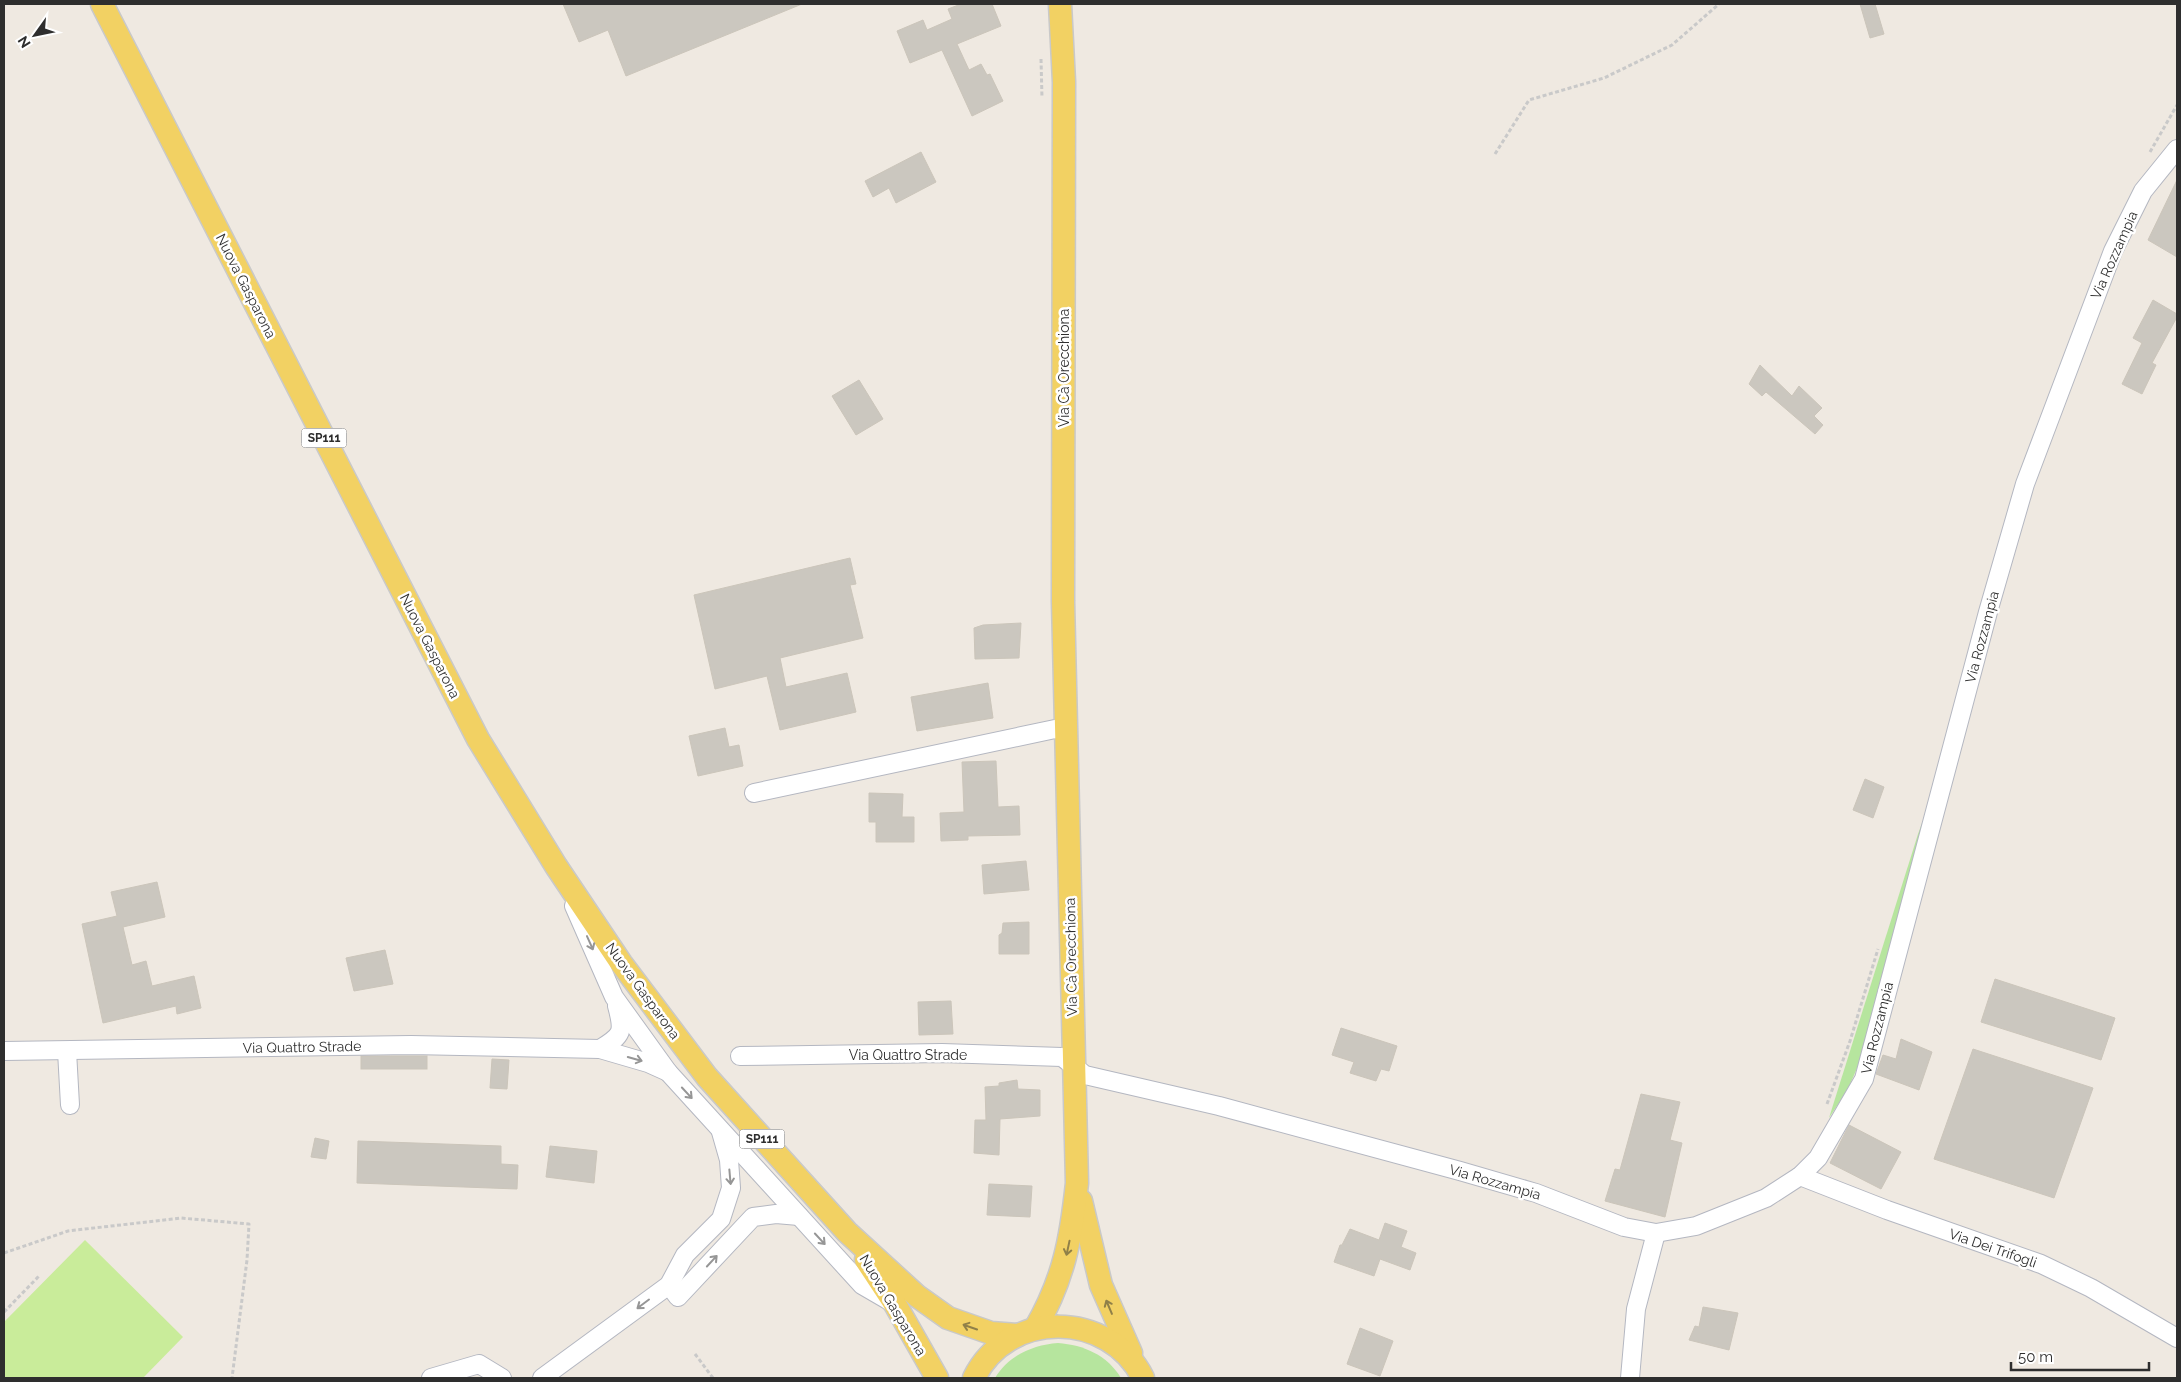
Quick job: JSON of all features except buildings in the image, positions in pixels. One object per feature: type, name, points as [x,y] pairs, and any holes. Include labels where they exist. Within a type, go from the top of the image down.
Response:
[{"type":"main road","name":"Nuova Gasparona","points":[[102,4],[478,739],[556,866],[621,963],[707,1077],[847,1232],[917,1296],[948,1318],[991,1333],[1026,1332],[1054,1326],[1073,1326],[1092,1331],[1110,1340],[1125,1352],[1140,1372]]},
{"type":"main road","name":"Via Cà Orecchiona","points":[[1026,1332],[1049,1305],[1068,1251],[1077,1183],[1063,601],[1064,82],[1060,4]]},
{"type":"main road","name":"Via Cà Orecchiona","points":[[1077,1183],[1101,1285],[1118,1328],[1140,1372]]},
{"type":"main road","name":"Nuova Gasparona","points":[[847,1232],[895,1304],[937,1378]]},
{"type":"main road","name":"Nuova Gasparona","points":[[974,1378],[994,1351],[1026,1332]]},
{"type":"street","name":"Via Rozzampia","points":[[1074,1065],[1085,1075],[1218,1106],[1460,1171],[1536,1193],[1624,1227],[1656,1233],[1696,1226],[1732,1213],[1766,1198],[1800,1176],[1818,1158],[1864,1079],[1985,622],[2025,484],[2113,251],[2143,191],[2177,149]]},
{"type":"street","points":[[754,793],[1055,728],[1066,731]]},
{"type":"street","points":[[556,866],[614,997],[623,1027],[619,1036],[600,1049]]},
{"type":"street","points":[[614,997],[668,1072],[862,1285],[895,1304]]},
{"type":"street","name":"Via Quattro Strade","points":[[4,1051],[412,1045],[600,1049],[648,1063],[668,1072]]},
{"type":"street","points":[[67,1051],[70,1105]]},
{"type":"street","name":"Via Quattro Strade","points":[[740,1056],[942,1053],[1062,1057],[1074,1065]]},
{"type":"street","points":[[542,1378],[669,1284],[685,1255],[721,1219],[731,1188],[729,1160],[721,1129]]},
{"type":"street","name":"Via Dei Trifogli","points":[[1800,1176],[1887,1210],[2041,1264],[2091,1288],[2177,1338]]},
{"type":"street","points":[[669,1284],[678,1297],[753,1217],[776,1214],[799,1216]]},
{"type":"street","points":[[1630,1378],[1636,1309],[1656,1233]]},
{"type":"street","points":[[431,1378],[479,1364],[502,1378]]},
{"type":"path","points":[[1495,154],[1529,100],[1604,78],[1672,46],[1719,4]]},
{"type":"path","points":[[4,1253],[68,1231],[181,1218],[249,1224],[232,1378]]},
{"type":"path","points":[[4,1312],[40,1275]]},
{"type":"path","points":[[695,1354],[713,1378]]},
{"type":"green space","points":[[1938,780],[1864,1052],[1848,1089],[1829,1118],[1918,834]]},
{"type":"green space","points":[[85,1240],[183,1337],[143,1378],[4,1378],[4,1322]]},
{"type":"green space","points":[[1058,1343],[1077,1346],[1102,1357],[1121,1378],[995,1378],[1014,1357],[1040,1346]]}]
